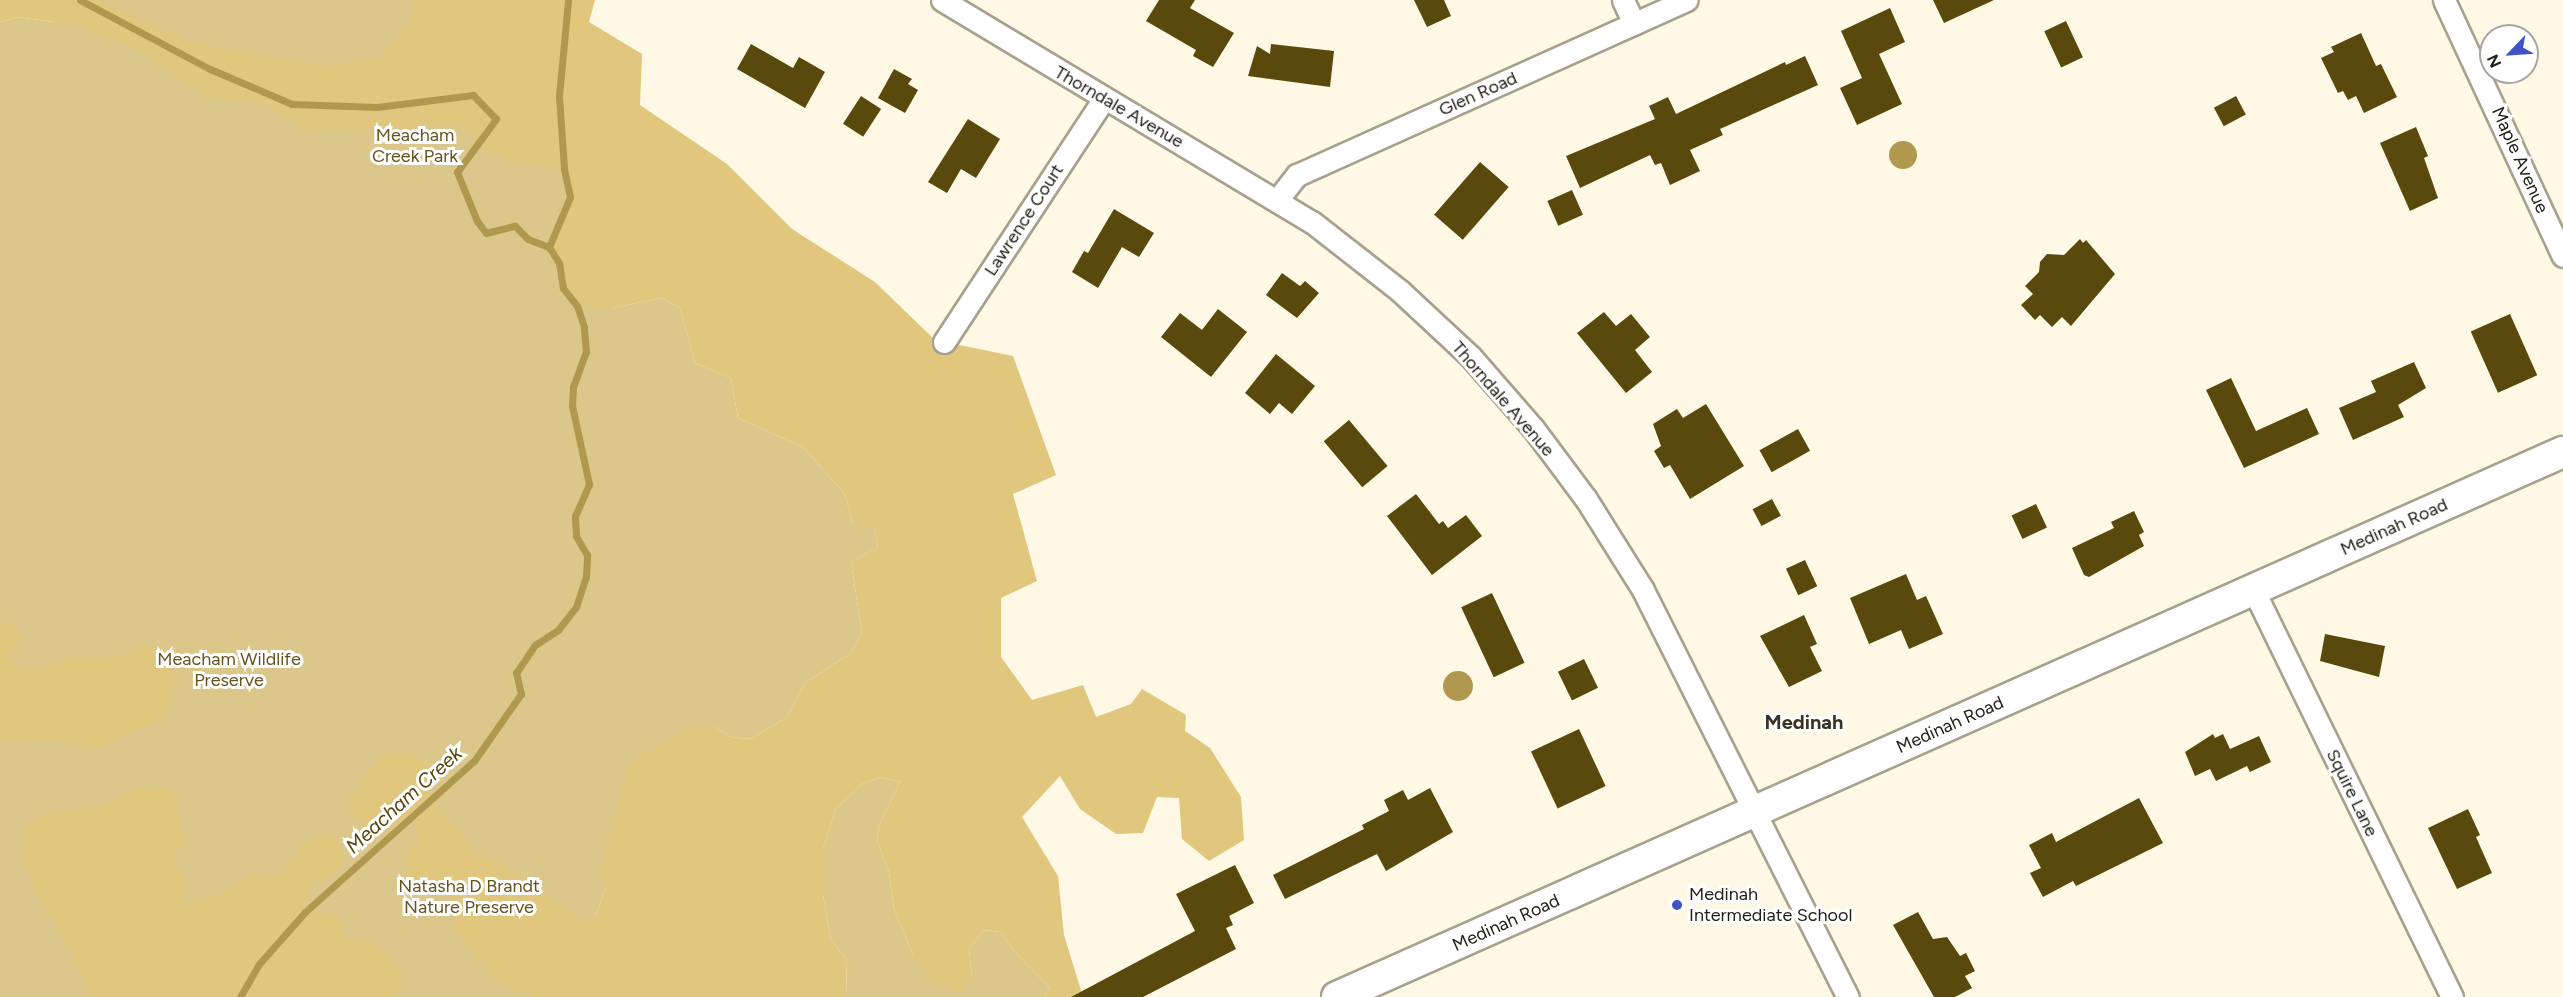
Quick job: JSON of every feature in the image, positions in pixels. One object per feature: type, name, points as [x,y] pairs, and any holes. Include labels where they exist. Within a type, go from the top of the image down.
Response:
[{"type":"main road","name":"Medinah Road","points":[[1337,997],[1757,813],[2253,589],[2563,453]]},
{"type":"street","name":"Thorndale Avenue","points":[[942,0],[1278,199],[1400,291],[1471,357],[1533,428],[1586,499],[1643,590],[1848,997]]},
{"type":"street","points":[[1623,0],[1634,24]]},
{"type":"street","name":"Glen Road","points":[[1278,199],[1297,175],[1687,0]]},
{"type":"street","name":"Maple Avenue","points":[[2444,0],[2563,256]]},
{"type":"street","name":"Lawrence Court","points":[[944,342],[1104,98]]},
{"type":"street","name":"Squire Lane","points":[[2253,589],[2452,997]]},
{"type":"green space","name":"Natasha D Brandt Nature Preserve","points":[[0,0],[97,0],[188,41],[281,60],[337,66],[382,56],[409,23],[416,0],[595,0],[589,22],[642,54],[640,105],[727,164],[792,229],[875,282],[935,340],[1013,356],[1056,475],[1013,494],[1037,581],[1001,598],[1001,657],[1032,700],[1083,685],[1096,717],[1131,704],[1142,689],[1186,715],[1185,731],[1210,748],[1241,797],[1244,840],[1209,861],[1182,839],[1179,798],[1157,797],[1143,833],[1116,834],[1080,809],[1060,776],[1022,817],[1058,876],[1064,935],[1083,997],[1045,997],[1050,988],[1013,950],[1001,932],[984,930],[969,949],[972,977],[959,994],[929,979],[913,955],[894,909],[889,872],[877,841],[879,825],[900,782],[881,777],[862,784],[836,809],[823,849],[823,895],[831,940],[847,960],[846,997],[532,997],[496,981],[457,932],[447,893],[423,887],[406,874],[403,855],[418,844],[415,813],[391,824],[375,826],[354,818],[351,799],[380,755],[405,754],[428,760],[425,780],[444,819],[458,828],[475,853],[506,867],[583,921],[595,917],[606,888],[599,875],[630,761],[694,726],[713,726],[731,737],[751,739],[787,717],[805,683],[851,653],[862,633],[851,562],[878,547],[874,528],[852,522],[845,494],[803,447],[738,418],[731,378],[695,363],[680,308],[661,298],[613,308],[577,306],[563,288],[559,263],[549,247],[570,197],[564,168],[516,162],[479,147],[464,124],[308,131],[266,104],[208,97],[141,52],[77,25],[17,17],[0,22]]},
{"type":"green space","points":[[97,0],[568,0],[564,168],[570,197],[549,247],[559,263],[563,288],[613,308],[661,298],[680,308],[695,363],[731,378],[738,418],[803,447],[845,494],[852,522],[874,527],[878,547],[851,562],[862,633],[851,653],[805,683],[787,717],[751,739],[731,737],[713,726],[606,888],[595,917],[624,997],[0,997],[0,22],[17,17],[54,22]]},
{"type":"green space","points":[[0,620],[22,631],[17,647],[8,657],[15,668],[33,670],[78,657],[98,659],[128,653],[147,643],[163,657],[176,680],[165,717],[99,749],[58,739],[0,742]]},
{"type":"green space","points":[[881,777],[900,782],[879,825],[877,841],[889,872],[894,909],[913,955],[972,977],[969,949],[984,930],[1001,932],[1013,950],[1050,988],[1045,997],[846,997],[847,960],[831,940],[823,895],[823,849],[836,809],[862,784]]},
{"type":"green space","points":[[140,787],[173,789],[185,841],[172,859],[184,876],[183,907],[219,895],[250,874],[263,877],[283,874],[294,855],[316,836],[338,839],[344,861],[332,876],[309,883],[305,912],[337,914],[348,939],[375,943],[402,971],[395,997],[91,997],[71,952],[37,893],[23,856],[26,827],[41,814],[99,807]]},
{"type":"shaded area","points":[[1903,141],[1913,145],[1917,155],[1913,165],[1903,169],[1893,165],[1889,155],[1893,145]]},
{"type":"shaded area","points":[[1458,671],[1469,675],[1473,686],[1469,697],[1458,701],[1447,697],[1443,686],[1447,675]]},
{"type":"building","points":[[1159,0],[1195,0],[1190,8],[1234,33],[1213,67],[1193,56],[1196,50],[1146,21]]},
{"type":"building","points":[[1414,0],[1444,0],[1451,16],[1427,27]]},
{"type":"building","points":[[1933,0],[1994,0],[1944,23]]},
{"type":"building","points":[[1890,8],[1905,42],[1879,54],[1902,104],[1857,125],[1840,88],[1862,78],[1841,31]]},
{"type":"building","points":[[2066,21],[2083,57],[2061,67],[2044,31]]},
{"type":"building","points":[[2361,33],[2376,66],[2381,64],[2397,97],[2364,113],[2356,96],[2348,100],[2343,91],[2338,93],[2321,58],[2334,52],[2331,47]]},
{"type":"building","points":[[751,44],[793,68],[799,57],[825,72],[805,108],[737,69]]},
{"type":"building","points":[[1271,44],[1334,51],[1330,87],[1248,76],[1257,46],[1270,54]]},
{"type":"building","points":[[1805,56],[1818,85],[1720,129],[1723,135],[1690,150],[1700,171],[1670,185],[1661,163],[1655,165],[1650,155],[1580,188],[1566,156],[1655,119],[1649,106],[1668,97],[1676,114],[1785,62],[1786,65]]},
{"type":"building","points":[[894,69],[912,79],[908,84],[918,90],[905,113],[878,98]]},
{"type":"building","points":[[861,96],[881,109],[863,137],[843,124]]},
{"type":"building","points":[[2236,96],[2246,115],[2224,126],[2214,108]]},
{"type":"building","points":[[968,119],[1000,139],[976,178],[961,169],[947,193],[928,182]]},
{"type":"building","points":[[2416,127],[2428,156],[2424,158],[2438,198],[2410,211],[2380,143]]},
{"type":"building","points":[[1480,162],[1509,187],[1463,240],[1434,215]]},
{"type":"building","points":[[1572,190],[1583,215],[1558,226],[1547,201]]},
{"type":"building","points":[[1114,209],[1154,233],[1139,257],[1122,247],[1098,288],[1072,272],[1084,251],[1088,253]]},
{"type":"building","points":[[2080,239],[2083,243],[2086,240],[2115,274],[2071,326],[2062,317],[2052,327],[2040,315],[2035,320],[2021,305],[2033,294],[2025,286],[2039,272],[2040,262],[2047,254],[2064,255]]},
{"type":"building","points":[[1282,273],[1300,286],[1305,281],[1319,293],[1297,318],[1266,295]]},
{"type":"building","points":[[1218,309],[1247,332],[1211,377],[1161,337],[1180,313],[1202,330]]},
{"type":"building","points":[[1604,312],[1616,326],[1631,314],[1650,337],[1635,350],[1652,372],[1626,393],[1577,333]]},
{"type":"building","points":[[2510,314],[2537,375],[2498,393],[2471,331]]},
{"type":"building","points":[[1276,354],[1315,386],[1292,414],[1279,403],[1270,414],[1245,393]]},
{"type":"building","points":[[2414,362],[2426,388],[2398,405],[2404,417],[2353,440],[2339,408],[2376,392],[2371,381]]},
{"type":"building","points":[[2231,378],[2256,431],[2307,408],[2319,434],[2244,468],[2206,390]]},
{"type":"building","points":[[1706,404],[1744,466],[1690,499],[1670,465],[1664,468],[1654,451],[1661,446],[1653,424],[1677,409],[1683,418]]},
{"type":"building","points":[[1349,420],[1388,466],[1362,487],[1324,441]]},
{"type":"building","points":[[1798,429],[1810,451],[1772,472],[1760,450]]},
{"type":"building","points":[[1416,494],[1439,524],[1443,521],[1448,528],[1466,515],[1482,536],[1432,575],[1387,516]]},
{"type":"building","points":[[1772,499],[1781,516],[1761,526],[1753,509]]},
{"type":"building","points":[[2036,504],[2047,528],[2023,539],[2012,515]]},
{"type":"building","points":[[2134,511],[2144,532],[2139,535],[2144,546],[2089,577],[2084,575],[2072,548],[2114,528],[2111,522]]},
{"type":"building","points":[[1805,560],[1817,586],[1798,595],[1786,569]]},
{"type":"building","points":[[1906,574],[1917,600],[1926,596],[1943,634],[1909,649],[1901,630],[1869,644],[1850,598]]},
{"type":"building","points":[[1492,593],[1525,663],[1494,677],[1461,607]]},
{"type":"building","points":[[1804,615],[1817,644],[1810,647],[1822,671],[1789,687],[1760,636]]},
{"type":"building","points":[[2325,634],[2385,646],[2379,677],[2320,661]]},
{"type":"building","points":[[1584,659],[1598,688],[1572,700],[1558,672]]},
{"type":"building","points":[[1579,729],[1606,786],[1558,808],[1531,751]]},
{"type":"building","points":[[2213,734],[2215,738],[2223,734],[2230,749],[2259,736],[2271,762],[2250,772],[2247,766],[2216,781],[2210,769],[2195,776],[2185,752]]},
{"type":"building","points":[[1430,788],[1453,832],[1386,871],[1377,854],[1285,899],[1273,875],[1364,829],[1362,825],[1389,811],[1384,800],[1403,790],[1408,800]]},
{"type":"building","points":[[2139,798],[2163,843],[2076,886],[2073,881],[2043,897],[2030,873],[2041,868],[2029,845],[2052,833],[2056,842]]},
{"type":"building","points":[[2468,809],[2480,835],[2476,837],[2492,873],[2457,889],[2428,828]]},
{"type":"building","points":[[1235,865],[1254,903],[1229,916],[1233,925],[1226,928],[1236,949],[1143,997],[1071,997],[1195,931],[1176,894]]},
{"type":"building","points":[[1918,912],[1933,939],[1947,937],[1960,956],[1966,953],[1975,971],[1965,976],[1972,988],[1955,997],[1934,997],[1893,925]]},
{"type":"waterway","points":[[80,0],[210,69],[292,104],[377,107],[473,95],[496,119],[457,172],[477,221],[486,233],[515,226],[528,239],[549,247]]},
{"type":"waterway","name":"Meacham Creek","points":[[240,997],[259,964],[305,912],[474,761],[521,694],[516,673],[535,645],[558,630],[576,607],[586,577],[587,555],[576,536],[575,516],[589,484],[572,406],[573,387],[586,352],[584,327],[577,306],[563,288],[559,263],[549,247],[570,197],[564,168],[559,96],[568,0]]},
{"type":"place","name":"Medinah Intermediate School","points":[[1677,905]]},
{"type":"district","name":"Medinah","points":[[1804,722]]},
{"type":"park label","name":"Meacham Creek Park","points":[[415,146]]},
{"type":"park label","name":"Meacham Wildlife Preserve","points":[[229,670]]}]
